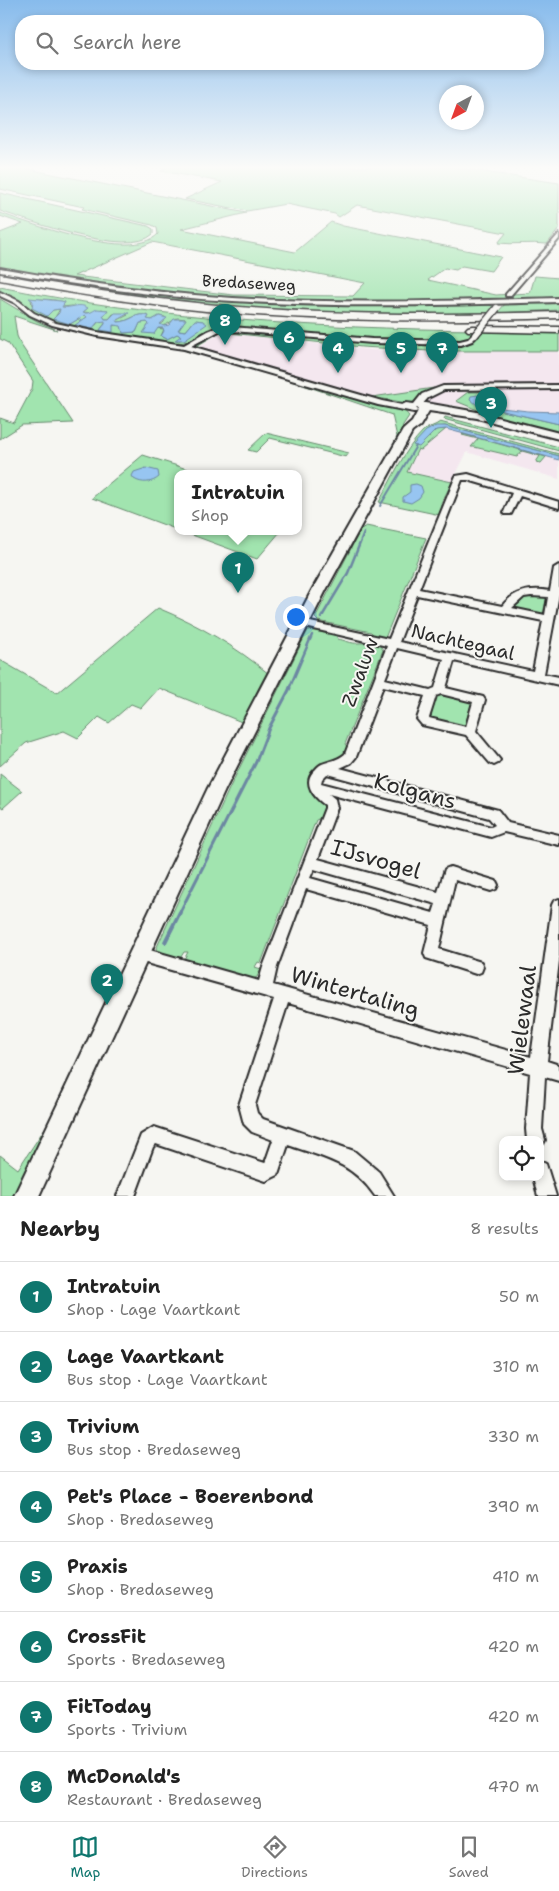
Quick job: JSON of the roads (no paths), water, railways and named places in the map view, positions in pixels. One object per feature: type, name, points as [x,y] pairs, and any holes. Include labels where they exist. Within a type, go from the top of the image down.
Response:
[{"type":"highway","points":[[0,277],[131,298],[268,311],[424,317],[559,315]]},
{"type":"highway","points":[[0,284],[121,303],[205,312],[378,326],[559,330]]},
{"type":"highway","points":[[289,318],[437,323],[559,321]]},
{"type":"street","points":[[508,295],[559,236]]},
{"type":"street","name":"Bredaseweg","points":[[0,270],[89,284],[225,299],[497,305],[559,300]]},
{"type":"street","points":[[0,294],[17,302],[32,314],[54,324],[97,334],[185,347],[373,400],[477,415],[559,436]]},
{"type":"street","points":[[185,347],[210,332],[224,328],[397,342],[458,343],[470,340],[497,305]]},
{"type":"street","points":[[26,1196],[216,790],[301,623],[408,430],[416,424],[420,408],[433,398],[452,388],[559,387]]},
{"type":"street","points":[[420,408],[559,444]]},
{"type":"street","name":"Zwaluw","points":[[324,768],[346,761],[350,756],[392,644],[459,478],[468,477],[517,492]]},
{"type":"street","points":[[508,512],[517,492],[559,505]]},
{"type":"street","points":[[538,676],[548,619],[555,609],[553,595],[559,568]]},
{"type":"street","points":[[413,591],[548,619]]},
{"type":"street","points":[[505,610],[512,599],[521,594],[534,592],[553,595]]},
{"type":"street","name":"Nachtegaal","points":[[301,623],[559,681]]},
{"type":"street","points":[[450,657],[423,719],[426,722],[470,732],[494,760]]},
{"type":"street","points":[[379,681],[479,700],[470,732]]},
{"type":"street","points":[[310,862],[331,803],[319,793],[315,786],[316,777],[324,768]]},
{"type":"street","name":"Kolgans","points":[[324,768],[493,814],[504,827]]},
{"type":"street","name":"Kolgans","points":[[315,786],[491,832],[504,827],[559,840]]},
{"type":"street","name":"IJsvogel","points":[[302,882],[310,862],[444,900]]},
{"type":"street","points":[[476,967],[431,954],[450,873],[491,885]]},
{"type":"street","points":[[264,989],[270,967],[302,882],[439,921]]},
{"type":"street","name":"Wielewaal","points":[[535,1136],[534,1128],[538,1066],[559,905]]},
{"type":"street","name":"Wintertaling","points":[[139,954],[559,1073]]},
{"type":"street","points":[[283,995],[247,1105],[250,1118],[258,1126],[348,1157],[372,1178],[385,1196]]},
{"type":"street","points":[[126,1196],[147,1141],[154,1136],[266,1172],[272,1169],[283,1135]]},
{"type":"street","points":[[543,1181],[548,1196]]},
{"type":"water","points":[[29,298],[65,302],[62,307],[85,306],[88,308],[83,312],[85,313],[97,309],[108,310],[103,316],[105,319],[109,319],[115,313],[129,313],[117,320],[118,322],[144,315],[149,316],[147,319],[152,320],[159,316],[167,318],[160,324],[164,326],[169,325],[174,319],[186,319],[178,330],[186,331],[195,320],[203,321],[207,324],[184,340],[175,340],[181,336],[177,334],[167,339],[161,336],[164,331],[163,328],[158,328],[154,334],[143,333],[149,324],[147,322],[140,323],[136,332],[123,333],[121,326],[113,325],[113,332],[100,330],[105,321],[98,322],[92,329],[75,325],[87,317],[85,315],[70,324],[53,319],[60,309],[53,310],[47,316],[32,308],[33,301]]},
{"type":"water","points":[[478,395],[487,398],[492,407],[559,412],[559,424],[477,405],[470,399],[471,396]]},
{"type":"water","points":[[436,426],[445,426],[559,456],[559,460],[446,429],[436,430],[419,447],[413,445],[426,431]]},
{"type":"water","points":[[146,468],[158,471],[159,477],[147,482],[140,482],[134,479],[132,476],[134,472]]},
{"type":"water","points":[[416,484],[421,486],[423,492],[419,498],[411,503],[403,501],[403,497],[410,492],[410,485]]},
{"type":"waterway","points":[[380,506],[416,446]]},
{"type":"waterway","points":[[321,618],[348,573],[364,533]]},
{"type":"waterway","points":[[289,689],[312,635]]},
{"type":"waterway","points":[[179,914],[256,762],[269,728],[290,688]]},
{"type":"waterway","points":[[165,942],[179,914]]},
{"type":"place","name":"McDonald's","points":[[225,345]]},
{"type":"place","name":"CrossFit","points":[[289,362]]},
{"type":"place","name":"Pet's Place - Boerenbond","points":[[338,373]]},
{"type":"place","name":"Praxis","points":[[401,373]]},
{"type":"place","name":"FitToday","points":[[442,373]]},
{"type":"place","name":"Trivium","points":[[491,428]]},
{"type":"place","name":"Intratuin","points":[[238,593]]},
{"type":"place","name":"Lage Vaartkant","points":[[107,1005]]}]
